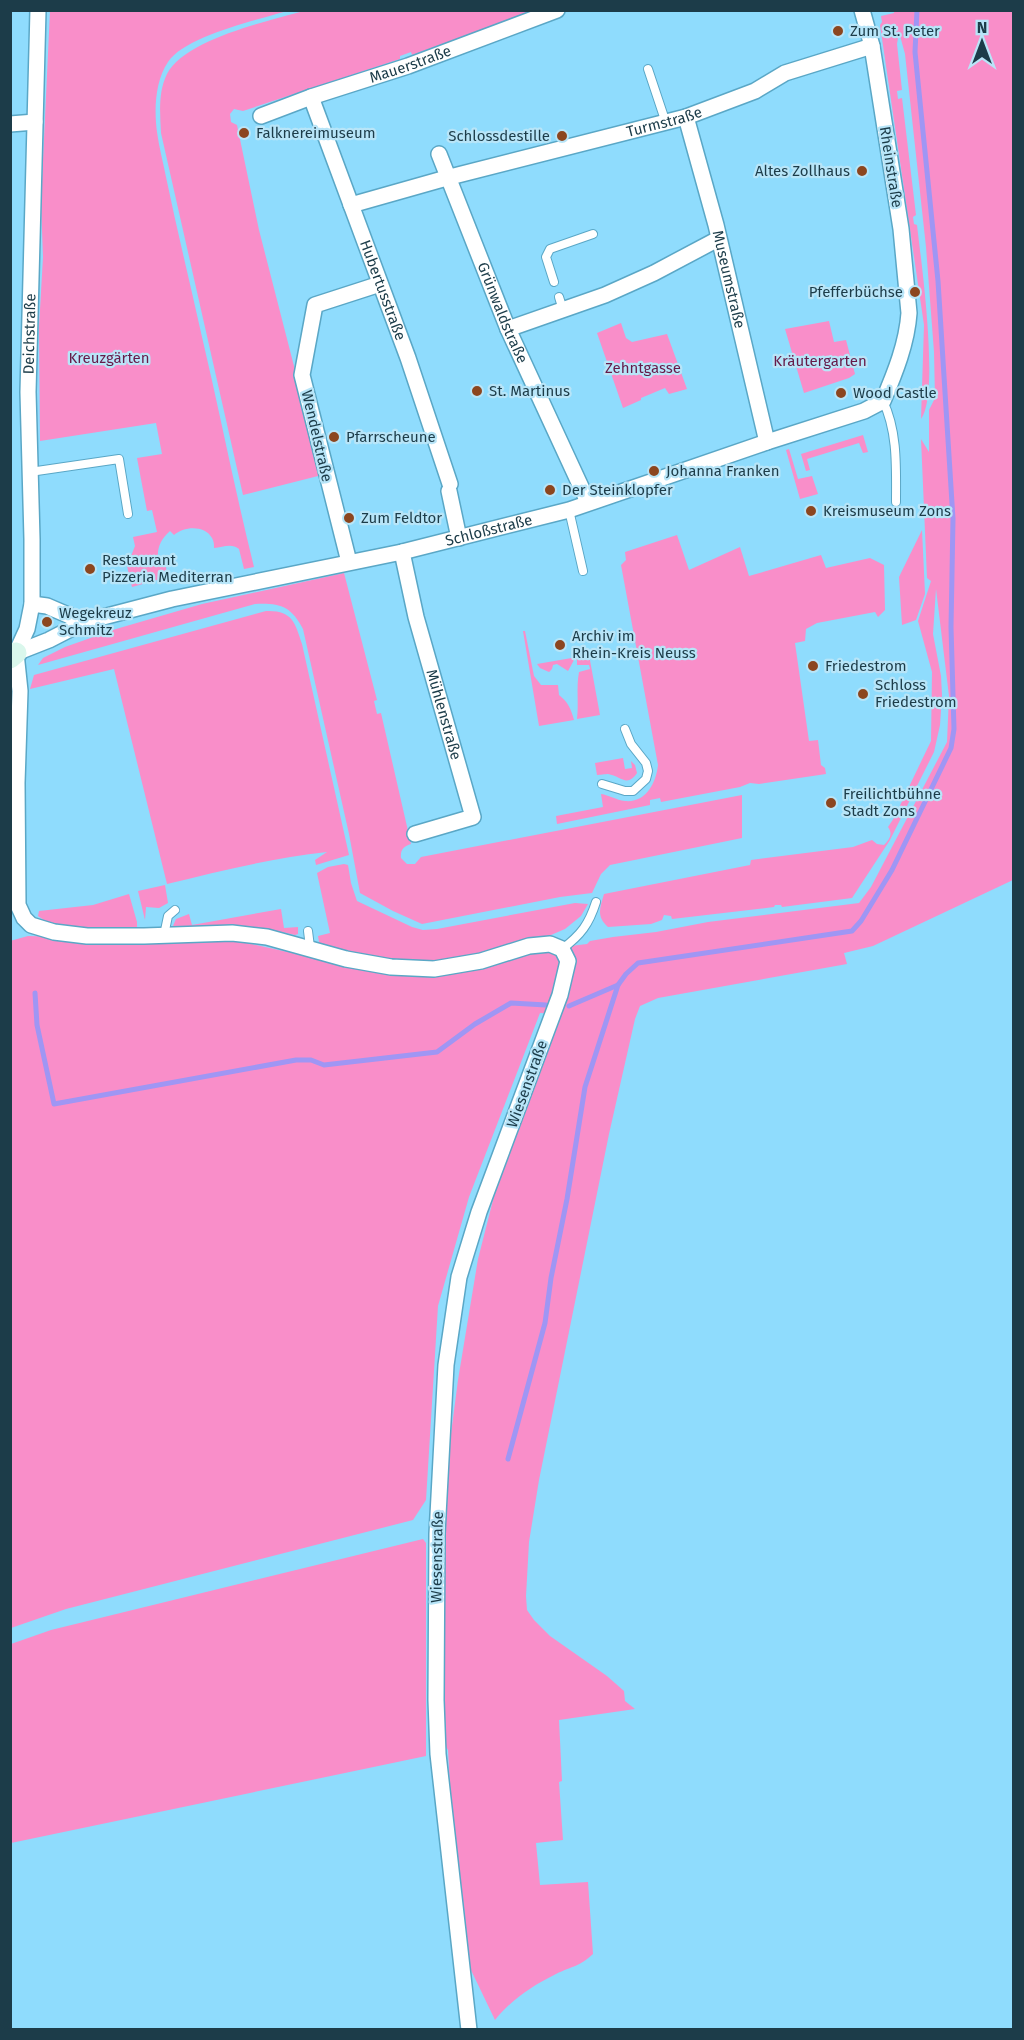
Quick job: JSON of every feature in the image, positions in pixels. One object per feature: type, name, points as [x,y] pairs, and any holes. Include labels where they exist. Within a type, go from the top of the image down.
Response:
[{"type":"street","name":"Deichstraße","points":[[13,655],[27,629],[32,604],[28,392],[38,10]]},
{"type":"street","name":"Mauerstraße","points":[[261,116],[311,97],[408,66],[557,10]]},
{"type":"street","name":"Rheinstraße","points":[[862,10],[872,46],[901,229],[906,282],[908,325],[883,401]]},
{"type":"street","name":"Turmstraße","points":[[351,205],[450,177],[686,117],[755,91],[785,73],[872,46]]},
{"type":"street","name":"Hubertusstraße","points":[[311,97],[407,355],[449,488],[459,538]]},
{"type":"street","name":"Museumstraße","points":[[686,117],[767,442]]},
{"type":"street","points":[[10,124],[35,122]]},
{"type":"street","name":"Grünwaldstraße","points":[[439,154],[508,328],[588,502]]},
{"type":"street","points":[[508,328],[561,304],[604,295],[654,273],[718,239]]},
{"type":"street","name":"Wendelstraße","points":[[349,562],[302,375],[315,305],[380,284]]},
{"type":"street","name":"Schloßstraße","points":[[13,655],[50,640],[84,622],[183,597],[402,552],[569,510],[864,411],[883,401]]},
{"type":"street","name":"Mühlenstraße","points":[[402,552],[416,617],[473,817],[415,834]]},
{"type":"street","points":[[32,604],[46,606],[84,622]]},
{"type":"street","points":[[13,655],[20,691],[17,783],[17,922],[54,932],[87,936],[232,933],[267,937],[310,947],[346,959],[391,967],[434,969],[481,961],[529,946],[550,944],[562,949]]},
{"type":"street","name":"Wiesenstraße","points":[[469,2030],[438,1754],[436,1700],[437,1534],[446,1365],[459,1277],[479,1212],[560,994],[568,961],[562,949]]},
{"type":"lane","points":[[648,69],[666,123]]},
{"type":"lane","points":[[554,282],[546,257],[550,249],[593,234]]},
{"type":"lane","points":[[883,401],[893,433],[896,502]]},
{"type":"lane","points":[[30,472],[119,459],[128,513]]},
{"type":"lane","points":[[569,510],[583,571]]},
{"type":"lane","points":[[602,784],[625,791],[633,790],[646,779],[646,763],[631,744],[626,729]]},
{"type":"lane","points":[[562,949],[580,935],[592,915],[596,902]]},
{"type":"lane","points":[[164,935],[168,916],[175,910]]},
{"type":"lane","points":[[308,932],[310,947]]},
{"type":"green space","points":[[894,10],[1013,11],[1013,880],[873,946],[844,953],[847,964],[658,998],[640,1006],[609,1134],[539,1480],[529,1542],[526,1596],[527,1610],[534,1620],[550,1636],[607,1676],[624,1691],[625,1701],[635,1709],[559,1720],[562,1781],[559,1782],[563,1840],[536,1843],[540,1885],[588,1882],[593,1954],[579,1964],[531,1988],[515,1999],[495,2020],[470,1968],[464,1907],[453,1841],[448,1750],[442,1740],[438,1534],[458,1380],[478,1259],[503,1161],[557,1014],[540,1013],[469,1197],[438,1306],[426,1500],[413,1520],[66,1609],[11,1628],[10,941],[28,936],[243,942],[369,970],[587,944],[590,941],[708,922],[859,903],[871,887],[947,742],[949,696],[936,589],[933,634],[942,695],[940,725],[934,752],[890,840],[852,898],[782,907],[775,905],[774,907],[672,919],[671,916],[664,915],[662,920],[651,924],[608,927],[600,915],[604,894],[750,865],[751,860],[853,847],[872,840],[884,845],[890,836],[888,827],[931,741],[932,672],[918,621],[931,581],[927,578],[921,439],[929,452],[929,410],[935,398],[934,352],[926,247],[905,54],[899,32],[897,44],[902,90],[897,91],[898,99],[902,98],[916,215],[913,217],[914,224],[917,225],[928,326],[929,383],[926,405],[921,419],[924,325],[880,25],[881,16],[894,13]]},
{"type":"green space","name":"Kreuzgärten","points":[[50,11],[287,11],[223,30],[190,44],[177,53],[168,62],[160,78],[156,105],[161,154],[254,567],[244,569],[239,549],[236,547],[214,548],[213,539],[205,531],[194,528],[174,535],[170,531],[164,537],[158,551],[158,559],[164,558],[168,577],[132,587],[127,566],[135,546],[133,537],[157,532],[152,510],[147,511],[137,458],[162,454],[156,423],[40,441],[39,327],[43,257],[41,203]]},
{"type":"green space","points":[[304,11],[533,11],[412,55],[411,52],[400,56],[400,59],[243,111],[234,109],[230,114],[231,122],[237,125],[259,230],[322,475],[243,495],[161,133],[161,95],[167,74],[191,51],[229,33]]},
{"type":"green space","name":"Kräutergarten","points":[[829,321],[834,342],[846,340],[855,374],[804,393],[785,329]]},
{"type":"green space","name":"Zehntgasse","points":[[621,323],[626,338],[632,342],[667,334],[687,389],[669,394],[665,388],[623,408],[597,333]]},
{"type":"green space","points":[[863,435],[868,452],[863,453],[859,443],[807,459],[810,470],[806,471],[801,454]]},
{"type":"green space","points":[[789,449],[798,479],[812,476],[818,494],[800,499],[786,450]]},
{"type":"green space","points":[[922,530],[925,594],[916,620],[902,625],[899,577]]},
{"type":"green space","points":[[677,535],[689,570],[740,547],[749,576],[821,555],[826,568],[870,558],[884,565],[885,610],[878,617],[875,612],[817,623],[806,629],[805,641],[795,643],[809,741],[818,740],[821,765],[825,768],[826,774],[759,784],[750,783],[740,787],[661,802],[660,798],[650,800],[650,805],[557,824],[556,816],[603,807],[601,794],[625,801],[639,799],[649,790],[655,778],[658,765],[621,565],[626,560],[625,552]]},
{"type":"green space","points":[[344,573],[377,700],[374,701],[377,714],[381,713],[411,844],[404,847],[401,853],[401,858],[407,864],[415,864],[421,857],[742,795],[742,838],[610,865],[601,874],[592,893],[560,897],[422,924],[360,893],[303,629],[294,615],[284,607],[255,604],[38,665],[43,658],[65,647],[116,629],[202,604]]},
{"type":"green space","points":[[266,611],[287,615],[300,636],[349,855],[316,865],[315,860],[327,852],[287,858],[167,884],[114,669],[30,689],[34,675]]},
{"type":"green space","points":[[523,631],[525,631],[534,676],[541,685],[558,685],[559,695],[569,706],[574,720],[539,726]]},
{"type":"green space","points":[[589,655],[600,715],[577,719],[579,672],[590,669],[589,665],[577,665],[577,660],[574,660],[568,671],[557,664],[553,665],[549,672],[537,664]]},
{"type":"green space","points":[[623,758],[625,769],[632,768],[631,761],[635,765],[637,773],[630,780],[608,774],[597,775],[595,763]]},
{"type":"green space","points":[[348,865],[357,901],[423,930],[575,903],[588,904],[581,916],[565,929],[551,935],[444,961],[388,962],[323,947],[319,942],[318,936],[330,933],[317,873],[328,867]]},
{"type":"green space","points":[[165,885],[168,903],[159,908],[146,907],[145,920],[138,891]]},
{"type":"green space","points":[[129,894],[137,922],[137,931],[73,930],[49,923],[38,916],[39,911],[93,905]]},
{"type":"green space","points":[[281,909],[284,928],[298,927],[298,934],[239,927],[176,929],[173,926],[176,919],[189,914],[192,925]]},
{"type":"green space","points":[[423,1539],[426,1543],[426,1756],[11,1843],[11,1644],[51,1630]]},
{"type":"waterway","points":[[569,1006],[618,985],[638,963],[852,931],[861,921],[892,870],[951,748],[954,729],[951,627],[953,519],[938,281],[915,52],[917,10]]},
{"type":"waterway","points":[[508,1459],[545,1323],[585,1087],[618,985]]},
{"type":"waterway","points":[[35,993],[37,1025],[54,1104],[296,1060],[311,1060],[324,1065],[437,1052],[475,1024],[511,1003],[546,1005]]},
{"type":"place","name":"Zum St. Peter","points":[[838,31]]},
{"type":"place","name":"Falknereimuseum","points":[[244,133]]},
{"type":"place","name":"Schlossdestille","points":[[562,136]]},
{"type":"place","name":"Altes Zollhaus","points":[[862,171]]},
{"type":"place","name":"Pfefferbüchse","points":[[915,292]]},
{"type":"place","name":"St. Martinus","points":[[477,391]]},
{"type":"place","name":"Wood Castle","points":[[841,393]]},
{"type":"place","name":"Pfarrscheune","points":[[334,437]]},
{"type":"place","name":"Johanna Franken","points":[[654,471]]},
{"type":"place","name":"Der Steinklopfer","points":[[550,490]]},
{"type":"place","name":"Kreismuseum Zons","points":[[811,511]]},
{"type":"place","name":"Zum Feldtor","points":[[349,518]]},
{"type":"place","name":"Restaurant Pizzeria Mediterran","points":[[90,569]]},
{"type":"place","name":"Wegekreuz Schmitz","points":[[47,622]]},
{"type":"place","name":"Archiv im Rhein-Kreis Neuss","points":[[560,645]]},
{"type":"place","name":"Friedestrom","points":[[813,666]]},
{"type":"place","name":"Schloss Friedestrom","points":[[863,694]]},
{"type":"place","name":"Freilichtbühne Stadt Zons","points":[[831,803]]}]
